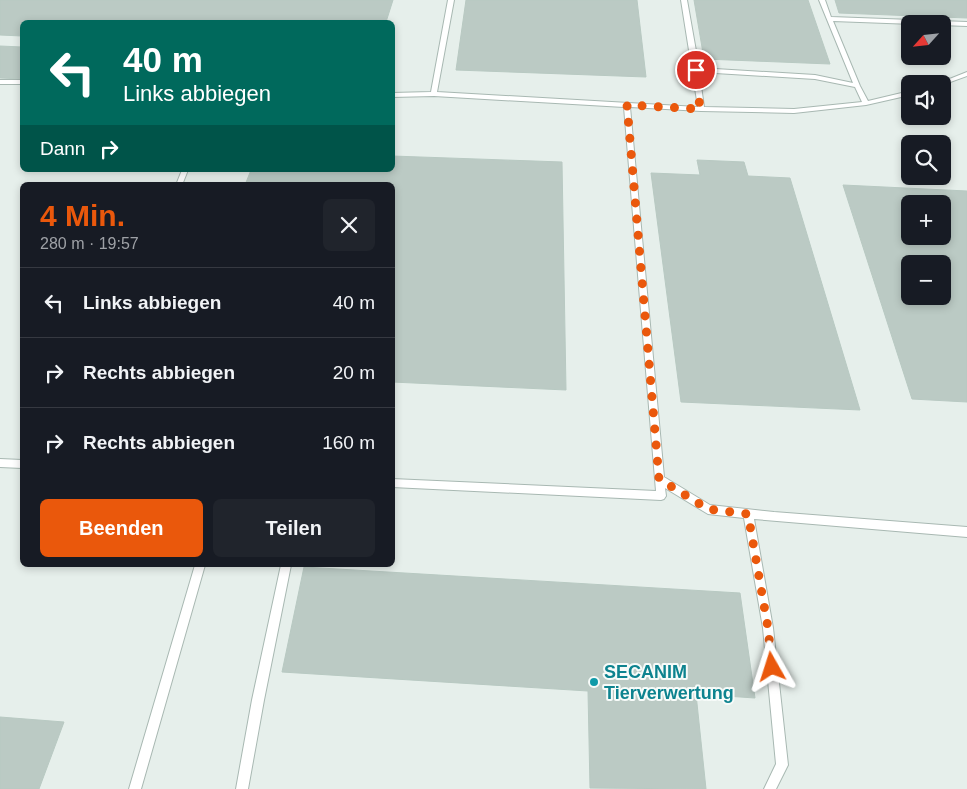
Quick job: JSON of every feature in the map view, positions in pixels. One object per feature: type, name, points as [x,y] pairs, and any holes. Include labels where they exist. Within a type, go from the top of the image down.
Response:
[{"type":"lane","points":[[434,94],[450,0]]},
{"type":"lane","points":[[684,0],[696,70],[700,109]]},
{"type":"lane","points":[[822,0],[856,86],[866,103]]},
{"type":"lane","points":[[830,19],[967,24]]},
{"type":"lane","points":[[696,70],[815,78],[856,86]]},
{"type":"lane","points":[[951,80],[967,74]]},
{"type":"lane","points":[[0,82],[20,82]]},
{"type":"lane","points":[[395,95],[434,94],[700,109],[794,111],[866,103],[901,95]]},
{"type":"lane","points":[[395,483],[661,496],[627,105]]},
{"type":"lane","points":[[0,463],[20,464]]},
{"type":"lane","points":[[659,479],[708,509],[967,532]]},
{"type":"lane","points":[[748,514],[768,628],[782,765],[770,789]]},
{"type":"lane","points":[[135,789],[199,567]]},
{"type":"lane","points":[[242,789],[286,567]]},
{"type":"building","points":[[0,0],[393,0],[387,20],[20,20],[20,36],[0,35]]},
{"type":"building","points":[[466,0],[637,0],[646,77],[456,70]]},
{"type":"building","points":[[694,0],[808,0],[830,64],[704,59]]},
{"type":"building","points":[[835,0],[967,0],[967,18],[951,17],[951,15],[839,13]]},
{"type":"building","points":[[0,46],[20,47],[20,79],[0,78]]},
{"type":"building","points":[[395,156],[562,162],[566,390],[395,382],[395,182],[246,182],[250,172],[395,172]]},
{"type":"building","points":[[697,160],[744,162],[748,176],[790,178],[860,410],[681,402],[651,173],[700,175]]},
{"type":"building","points":[[843,185],[967,191],[967,402],[912,399]]},
{"type":"building","name":"SECANIM Tierverwertung","points":[[304,567],[740,593],[755,698],[696,694],[706,789],[590,788],[588,691],[282,672]]},
{"type":"building","points":[[0,717],[64,722],[39,789],[0,789]]},
{"type":"place","name":"SECANIM Tierverwertung","points":[[594,682]]},
{"type":"route","points":[[696,70],[700,109],[627,105],[659,479],[708,509],[748,514],[768,628],[772,667]]}]
